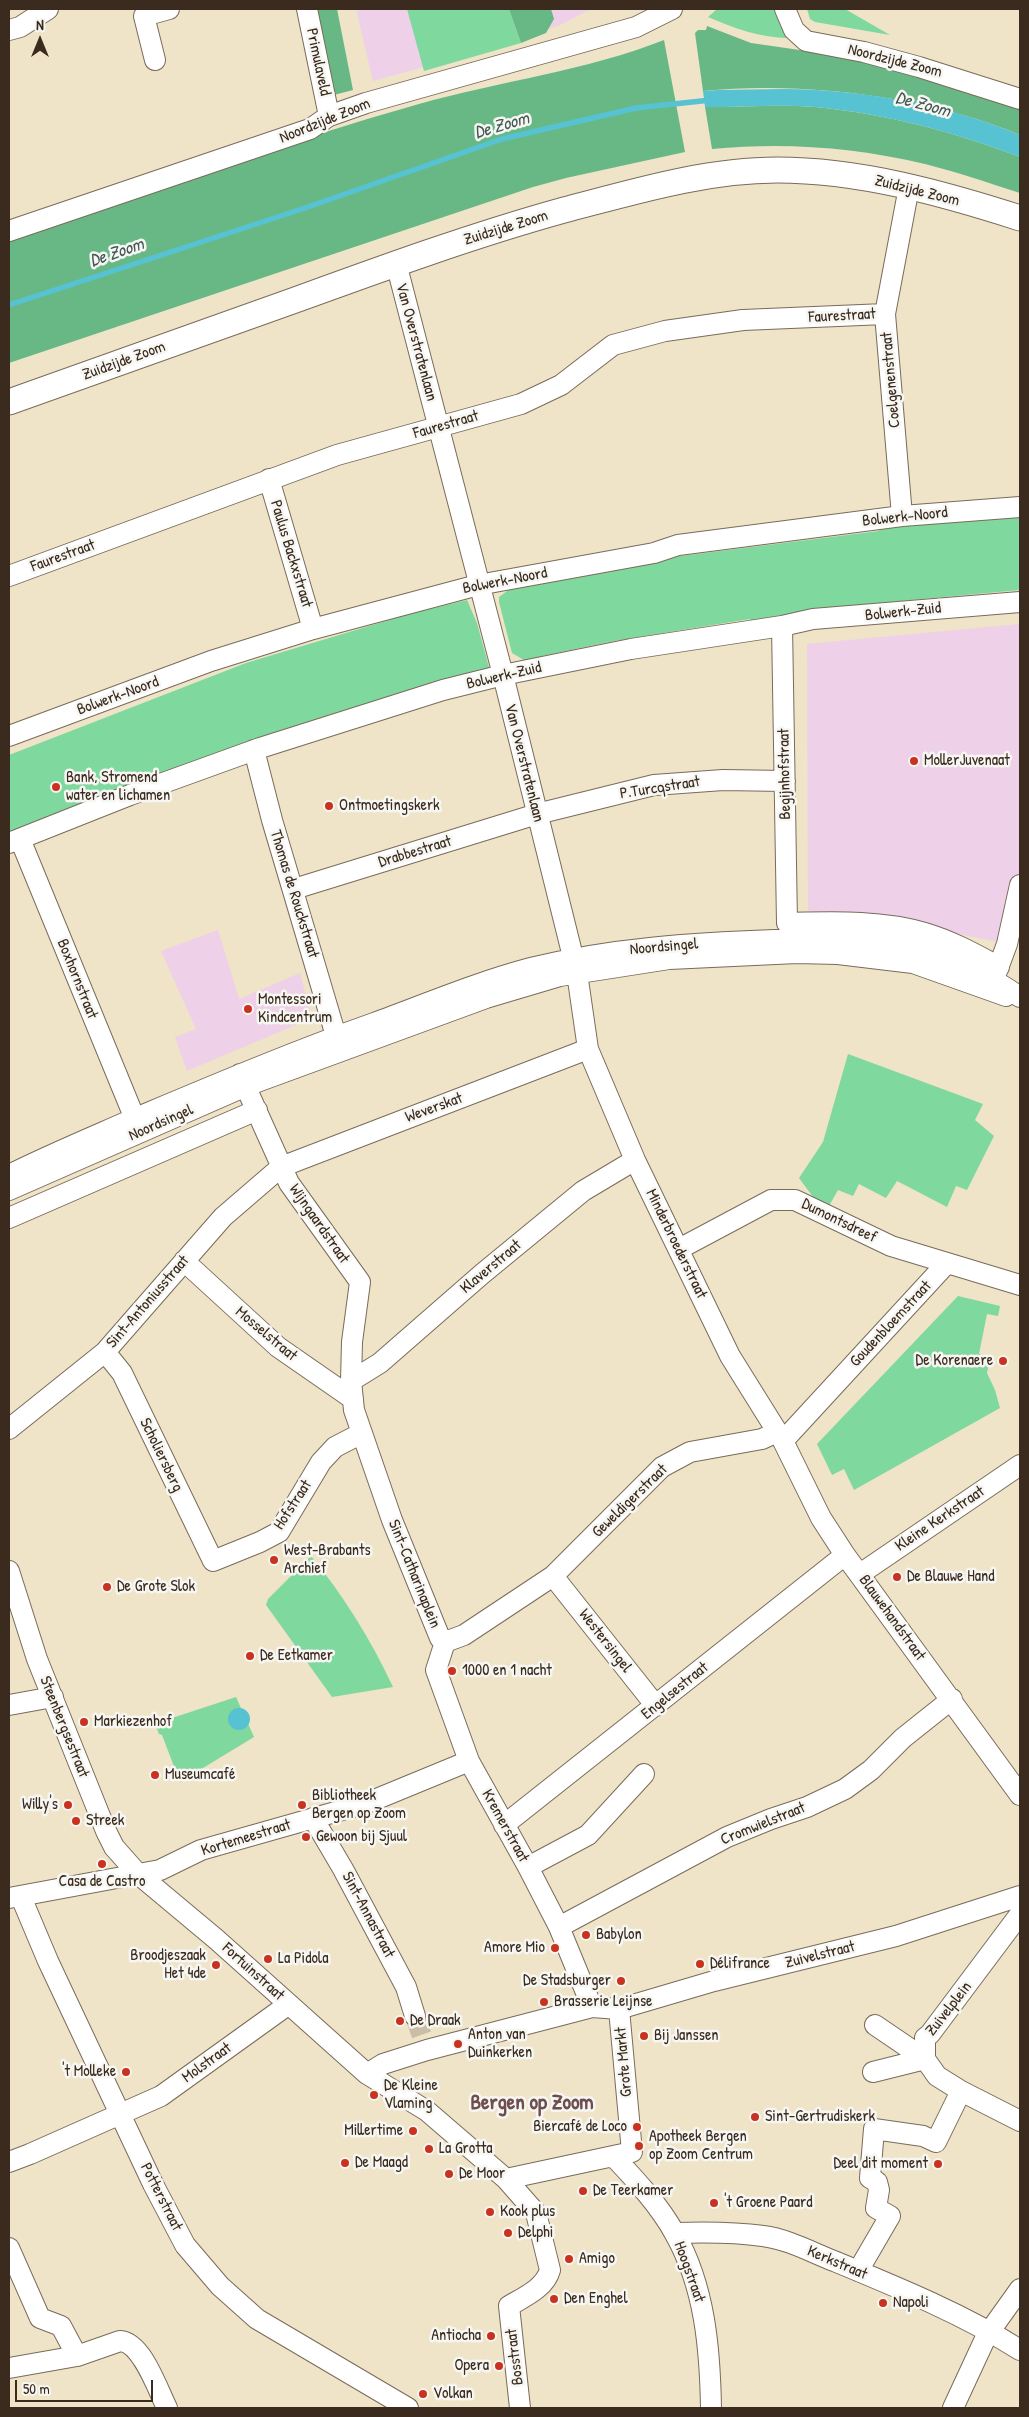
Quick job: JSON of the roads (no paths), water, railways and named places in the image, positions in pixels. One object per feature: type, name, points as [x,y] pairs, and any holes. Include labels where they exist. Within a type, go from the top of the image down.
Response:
[{"type":"main road","name":"Zuidzijde Zoom","points":[[9,402],[396,263],[518,222],[639,190],[703,177],[767,171],[817,172],[909,186],[1020,218]]},
{"type":"street","points":[[9,30],[20,27],[48,9]]},
{"type":"street","points":[[155,60],[144,16],[169,9]]},
{"type":"street","name":"Primulaveld","points":[[307,9],[329,116]]},
{"type":"street","name":"Noordzijde Zoom","points":[[9,231],[310,129],[329,116],[366,103],[636,27],[672,9]]},
{"type":"street","name":"Noordzijde Zoom","points":[[785,9],[794,30],[806,41],[901,62],[1020,99]]},
{"type":"street","name":"Coelgenenstraat","points":[[902,516],[885,314],[909,186]]},
{"type":"street","name":"Van Overstratenlaan","points":[[396,263],[478,585],[503,675],[575,966]]},
{"type":"street","name":"Faurestraat","points":[[9,576],[337,455],[521,404],[562,385],[613,345],[666,330],[743,320],[885,314]]},
{"type":"street","name":"Paulus Backxstraat","points":[[269,479],[313,629]]},
{"type":"street","name":"Bolwerk-Noord","points":[[9,736],[211,661],[313,629],[478,585],[654,553],[678,545],[902,516],[1020,507]]},
{"type":"street","name":"Bolwerk-Zuid","points":[[14,841],[130,795],[254,750],[443,690],[503,675],[631,649],[782,626],[813,618],[1020,602]]},
{"type":"street","name":"Begijnhofstraat","points":[[782,626],[787,923]]},
{"type":"street","name":"Thomas de Rouckstraat","points":[[254,750],[272,820],[336,1036]]},
{"type":"street","name":"P.Turcqstraat","points":[[537,814],[662,784],[723,780],[785,781]]},
{"type":"street","name":"Drabbestraat","points":[[294,889],[537,814]]},
{"type":"street","name":"Boxhornstraat","points":[[14,841],[135,1119]]},
{"type":"street","points":[[994,979],[1020,885]]},
{"type":"street","name":"Noordsingel","points":[[787,923],[833,922],[863,924],[924,933],[952,943],[994,979],[1020,998]]},
{"type":"street","name":"Noordsingel","points":[[313,1053],[336,1036],[495,979],[575,966],[797,953],[838,954],[913,963],[937,970],[994,979]]},
{"type":"street","points":[[575,966],[588,1049]]},
{"type":"street","name":"Noordsingel","points":[[9,1175],[135,1119],[313,1053],[486,998],[575,966]]},
{"type":"street","name":"Minderbroederstraat","points":[[588,1049],[636,1160],[730,1356],[780,1437]]},
{"type":"street","name":"Weverskat","points":[[281,1167],[588,1049]]},
{"type":"street","name":"Noordsingel","points":[[9,1190],[243,1080]]},
{"type":"street","name":"Wijngaardstraat","points":[[243,1080],[289,1183],[360,1282],[352,1342],[352,1390]]},
{"type":"street","name":"Noordsingel","points":[[9,1218],[257,1110]]},
{"type":"street","name":"Klaverstraat","points":[[352,1390],[380,1363],[482,1274],[583,1192],[636,1160]]},
{"type":"street","name":"Sint-Antoniusstraat","points":[[9,1429],[105,1352],[223,1217],[281,1167]]},
{"type":"street","name":"Dumontsdreef","points":[[679,1249],[771,1200],[795,1200],[891,1246],[947,1263]]},
{"type":"street","name":"Mosselstraat","points":[[184,1261],[278,1347],[352,1390]]},
{"type":"street","points":[[947,1263],[1020,1285]]},
{"type":"street","name":"Goudenbloemstraat","points":[[780,1437],[947,1263]]},
{"type":"street","name":"Scholiersberg","points":[[105,1352],[122,1373],[213,1561]]},
{"type":"street","name":"Sint-Catharinaplein","points":[[352,1390],[362,1433],[415,1577],[440,1638],[445,1642],[464,1635],[553,1576]]},
{"type":"street","name":"Hofstraat","points":[[213,1561],[260,1542],[279,1532],[321,1462],[335,1447],[362,1433]]},
{"type":"street","name":"Blauwehandstraat","points":[[780,1437],[821,1518],[845,1555],[952,1699],[1017,1781]]},
{"type":"street","name":"Geweldigerstraat","points":[[553,1576],[662,1467],[690,1452],[780,1437]]},
{"type":"street","name":"Kleine Kerkstraat","points":[[860,1574],[1020,1465]]},
{"type":"street","name":"Engelsestraat","points":[[504,1825],[845,1555]]},
{"type":"street","name":"Steenbergsestraat","points":[[9,1571],[37,1659],[106,1831],[114,1847],[137,1873]]},
{"type":"street","name":"Westersingel","points":[[553,1576],[656,1706]]},
{"type":"street","name":"Kremerstraat","points":[[445,1642],[436,1670],[468,1761],[528,1867],[559,1927],[592,2007]]},
{"type":"street","points":[[9,1705],[52,1696]]},
{"type":"street","name":"Cromwielstraat","points":[[559,1927],[727,1838],[845,1790],[871,1770],[903,1738],[952,1699]]},
{"type":"street","name":"Kortemeestraat","points":[[15,1897],[160,1870],[201,1850],[367,1803],[468,1761]]},
{"type":"street","points":[[528,1867],[588,1835],[644,1774]]},
{"type":"street","name":"Sint-Annastraat","points":[[313,1818],[343,1869],[406,1987],[415,2016]]},
{"type":"street","name":"Fortuinstraat","points":[[137,1873],[367,2074]]},
{"type":"street","name":"Zuivelstraat","points":[[619,2009],[714,1980],[896,1936],[1020,1896]]},
{"type":"street","name":"Potterstraat","points":[[15,1897],[48,1961],[185,2245],[220,2286],[257,2319],[408,2408]]},
{"type":"street","name":"Zuivelplein","points":[[925,2059],[925,2038],[1020,1914]]},
{"type":"street","name":"Molstraat","points":[[9,2162],[121,2115],[160,2096],[289,2004]]},
{"type":"street","name":"Grote Markt","points":[[367,2074],[383,2064],[425,2044],[592,2007],[619,2009],[632,2152],[506,2179]]},
{"type":"street","name":"Zuivelplein","points":[[875,2025],[925,2059]]},
{"type":"street","points":[[873,2072],[925,2059],[937,2076],[961,2091],[1020,2121]]},
{"type":"street","points":[[367,2074],[427,2111],[506,2179]]},
{"type":"street","points":[[858,2271],[890,2216],[876,2208],[879,2190],[877,2182],[870,2178],[874,2129],[923,2136],[936,2142],[961,2091]]},
{"type":"street","name":"Hoogstraat","points":[[613,2156],[647,2195],[675,2233],[700,2295],[706,2330],[712,2408]]},
{"type":"street","name":"Bosstraat","points":[[506,2179],[536,2213],[550,2270],[540,2286],[509,2306],[520,2408]]},
{"type":"street","name":"Kerkstraat","points":[[675,2233],[716,2232],[764,2236],[787,2242],[858,2271],[1020,2350]]},
{"type":"street","points":[[9,2248],[40,2318],[62,2326],[77,2356]]},
{"type":"street","points":[[953,2408],[987,2335],[1020,2289]]},
{"type":"street","points":[[9,2368],[77,2356],[120,2341],[127,2341],[139,2351],[167,2408]]},
{"type":"water","points":[[817,90],[868,95],[920,104],[972,118],[1020,135],[1020,157],[945,132],[868,114],[802,106],[705,107],[703,91]]},
{"type":"water","points":[[239,1708],[247,1711],[250,1719],[247,1727],[239,1730],[231,1727],[228,1719],[231,1711]]},
{"type":"waterway","name":"De Zoom","points":[[9,305],[305,208],[502,139],[636,108],[711,100]]},
{"type":"tunnel","points":[[415,2016],[423,2039]]},
{"type":"place","name":"MollerJuvenaat","points":[[914,761]]},
{"type":"place","name":"Bank, Stromend water en lichamen","points":[[56,787]]},
{"type":"place","name":"Ontmoetingskerk","points":[[329,806]]},
{"type":"place","name":"Montessori Kindcentrum","points":[[248,1009]]},
{"type":"place","name":"De Korenaere","points":[[1003,1361]]},
{"type":"place","name":"West-Brabants Archief","points":[[274,1560]]},
{"type":"place","name":"De Blauwe Hand","points":[[897,1577]]},
{"type":"place","name":"De Grote Slok","points":[[107,1587]]},
{"type":"place","name":"De Eetkamer","points":[[250,1656]]},
{"type":"place","name":"1000 en 1 nacht","points":[[452,1671]]},
{"type":"place","name":"Markiezenhof","points":[[84,1722]]},
{"type":"place","name":"Museumcafé","points":[[155,1775]]},
{"type":"place","name":"Willy's","points":[[68,1805]]},
{"type":"place","name":"Bibliotheek Bergen op Zoom","points":[[302,1805]]},
{"type":"place","name":"Streek","points":[[76,1821]]},
{"type":"place","name":"Gewoon bij Sjuul","points":[[306,1837]]},
{"type":"place","name":"Casa de Castro","points":[[102,1864]]},
{"type":"place","name":"Babylon","points":[[586,1935]]},
{"type":"place","name":"Amore Mio","points":[[555,1948]]},
{"type":"place","name":"La Pidola","points":[[268,1959]]},
{"type":"place","name":"Délifrance","points":[[700,1964]]},
{"type":"place","name":"Broodjeszaak Het 4de","points":[[216,1965]]},
{"type":"place","name":"De Stadsburger","points":[[621,1981]]},
{"type":"place","name":"Brasserie Leijnse","points":[[544,2002]]},
{"type":"place","name":"De Draak","points":[[400,2021]]},
{"type":"place","name":"Bij Janssen","points":[[644,2036]]},
{"type":"place","name":"Anton van Duinkerken","points":[[458,2044]]},
{"type":"place","name":"'t Molleke","points":[[126,2072]]},
{"type":"place","name":"De Kleine Vlaming","points":[[374,2095]]},
{"type":"place","name":"Sint-Gertrudiskerk","points":[[755,2117]]},
{"type":"place","name":"Biercafé de Loco","points":[[637,2127]]},
{"type":"place","name":"Millertime","points":[[413,2131]]},
{"type":"place","name":"Apotheek Bergen op Zoom Centrum","points":[[639,2146]]},
{"type":"place","name":"La Grotta","points":[[429,2149]]},
{"type":"place","name":"De Maagd","points":[[345,2163]]},
{"type":"place","name":"Deel dit moment","points":[[938,2164]]},
{"type":"place","name":"De Moor","points":[[449,2174]]},
{"type":"place","name":"De Teerkamer","points":[[583,2191]]},
{"type":"place","name":"'t Groene Paard","points":[[714,2203]]},
{"type":"place","name":"Kook plus","points":[[490,2212]]},
{"type":"place","name":"Delphi","points":[[508,2233]]},
{"type":"place","name":"Amigo","points":[[569,2259]]},
{"type":"place","name":"Den Enghel","points":[[554,2299]]},
{"type":"place","name":"Napoli","points":[[883,2303]]},
{"type":"place","name":"Antiocha","points":[[491,2336]]},
{"type":"place","name":"Opera","points":[[499,2366]]},
{"type":"place","name":"Volkan","points":[[423,2394]]},
{"type":"district","name":"Bergen op Zoom","points":[[532,2103]]}]
